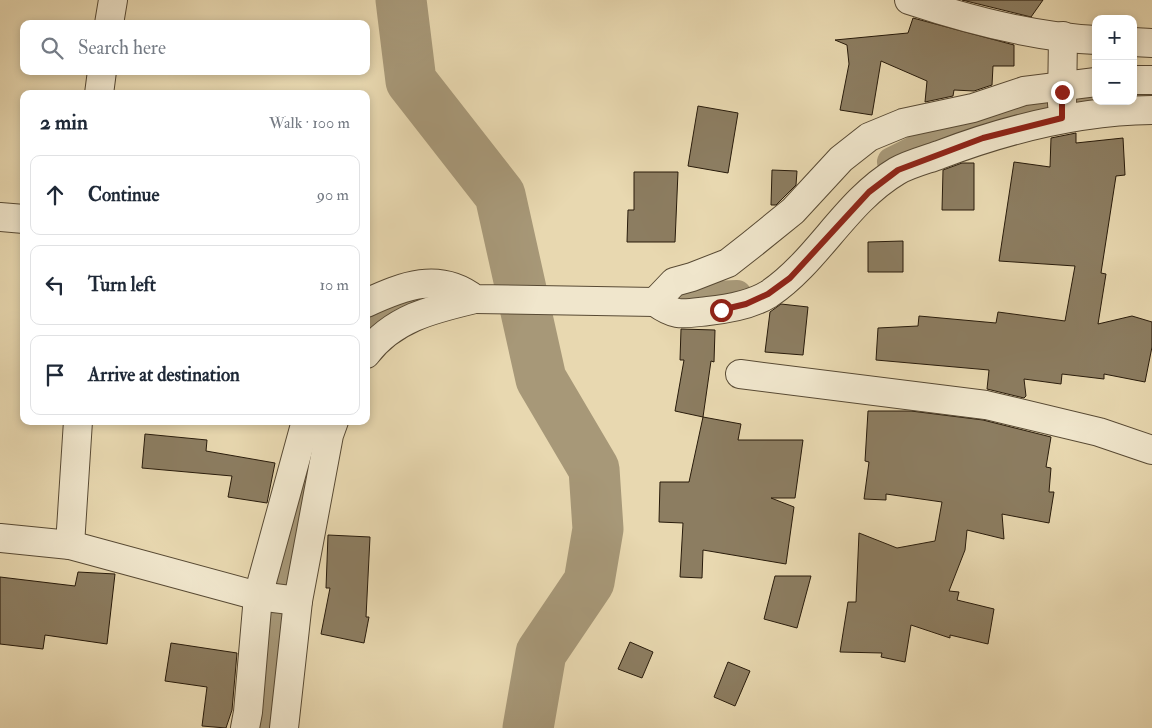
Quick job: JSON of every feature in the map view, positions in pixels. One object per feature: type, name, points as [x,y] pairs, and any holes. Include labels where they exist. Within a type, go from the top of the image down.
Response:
[{"type":"street","points":[[110,20],[113,0]]},
{"type":"street","points":[[909,0],[955,16],[1028,32],[1092,40]]},
{"type":"street","points":[[1062,101],[1063,36]]},
{"type":"street","points":[[1137,42],[1152,43]]},
{"type":"street","points":[[100,90],[101,75]]},
{"type":"street","points":[[1137,80],[1152,80]]},
{"type":"street","points":[[370,342],[396,325],[430,309],[484,298],[650,301],[671,313],[721,310],[746,304],[768,294],[790,278],[869,192],[898,170],[983,138],[1062,101],[1092,84]]},
{"type":"street","points":[[650,301],[674,282],[728,263],[793,211],[841,159],[870,137],[903,123],[973,108],[1024,92],[1062,101],[1152,110]]},
{"type":"street","points":[[0,217],[20,219]]},
{"type":"street","points":[[370,301],[398,289],[422,283],[447,283],[484,298]]},
{"type":"street","points":[[740,374],[986,405],[1099,432],[1152,450]]},
{"type":"street","points":[[70,545],[78,425]]},
{"type":"street","points":[[284,728],[277,599],[305,425]]},
{"type":"street","points":[[245,728],[277,599],[333,425]]},
{"type":"street","points":[[0,538],[70,545],[277,599]]},
{"type":"building","points":[[962,0],[1043,0],[1031,17]]},
{"type":"building","points":[[913,18],[1014,45],[1014,66],[993,66],[992,85],[974,91],[954,90],[953,96],[925,102],[927,81],[881,61],[872,115],[840,110],[849,64],[847,45],[835,40],[908,33]]},
{"type":"building","points":[[698,106],[738,113],[728,173],[688,166]]},
{"type":"building","points":[[1076,133],[1076,143],[1123,138],[1125,175],[1116,176],[1101,273],[1106,274],[1098,324],[1132,316],[1152,322],[1152,347],[1145,382],[1104,374],[1104,379],[1062,374],[1061,384],[1024,379],[1026,396],[1024,398],[987,389],[989,370],[876,360],[878,328],[918,326],[919,316],[996,323],[998,312],[1065,321],[1075,266],[999,261],[1014,162],[1050,167],[1051,138]]},
{"type":"building","points":[[962,163],[974,163],[974,210],[942,210],[943,170]]},
{"type":"building","points":[[772,170],[797,171],[796,185],[776,205],[771,205]]},
{"type":"building","points":[[634,172],[678,172],[675,242],[627,242],[628,210],[634,210]]},
{"type":"building","points":[[903,241],[903,272],[868,272],[868,242]]},
{"type":"building","points":[[781,304],[808,307],[803,355],[765,352],[770,312]]},
{"type":"building","points":[[681,329],[715,330],[714,362],[711,361],[703,417],[675,411],[684,360],[680,360]]},
{"type":"building","points":[[868,411],[911,411],[983,420],[1051,437],[1046,467],[1051,468],[1049,492],[1054,492],[1049,523],[1002,514],[1004,539],[967,530],[965,550],[949,591],[959,592],[957,600],[994,609],[988,644],[950,635],[950,638],[911,625],[905,662],[881,657],[882,653],[840,652],[848,602],[856,602],[859,533],[897,548],[935,541],[942,502],[886,494],[886,500],[864,499],[869,462],[865,461]]},
{"type":"building","points":[[703,417],[741,424],[738,440],[803,440],[795,498],[771,498],[794,507],[786,564],[703,550],[702,578],[680,577],[683,523],[659,522],[660,482],[689,482]]},
{"type":"building","points":[[145,434],[207,440],[206,451],[275,463],[267,503],[228,497],[232,476],[142,468]]},
{"type":"building","points":[[328,535],[370,537],[366,617],[369,617],[364,643],[321,634],[330,588],[326,588]]},
{"type":"building","points":[[78,572],[115,574],[107,644],[45,635],[43,649],[0,644],[0,577],[75,586]]},
{"type":"building","points":[[775,576],[811,576],[797,628],[764,619]]},
{"type":"building","points":[[630,642],[653,652],[642,678],[618,669]]},
{"type":"building","points":[[171,643],[237,653],[232,710],[226,728],[202,726],[207,687],[165,681]]},
{"type":"building","points":[[728,662],[750,671],[735,706],[714,697]]},
{"type":"waterway","points":[[401,0],[411,81],[500,195],[541,379],[594,469],[598,529],[589,582],[541,653],[528,728]]},
{"type":"waterway","points":[[1137,97],[1152,95]]},
{"type":"waterway","points":[[892,162],[938,139],[1058,103],[1092,100]]},
{"type":"waterway","points":[[672,298],[737,295]]},
{"type":"waterway","points":[[370,327],[378,319],[432,297]]},
{"type":"waterway","points":[[260,728],[271,628],[318,427]]},
{"type":"route","points":[[721,310],[746,304],[768,294],[790,278],[869,192],[898,170],[983,138],[1062,118],[1062,92]]}]
